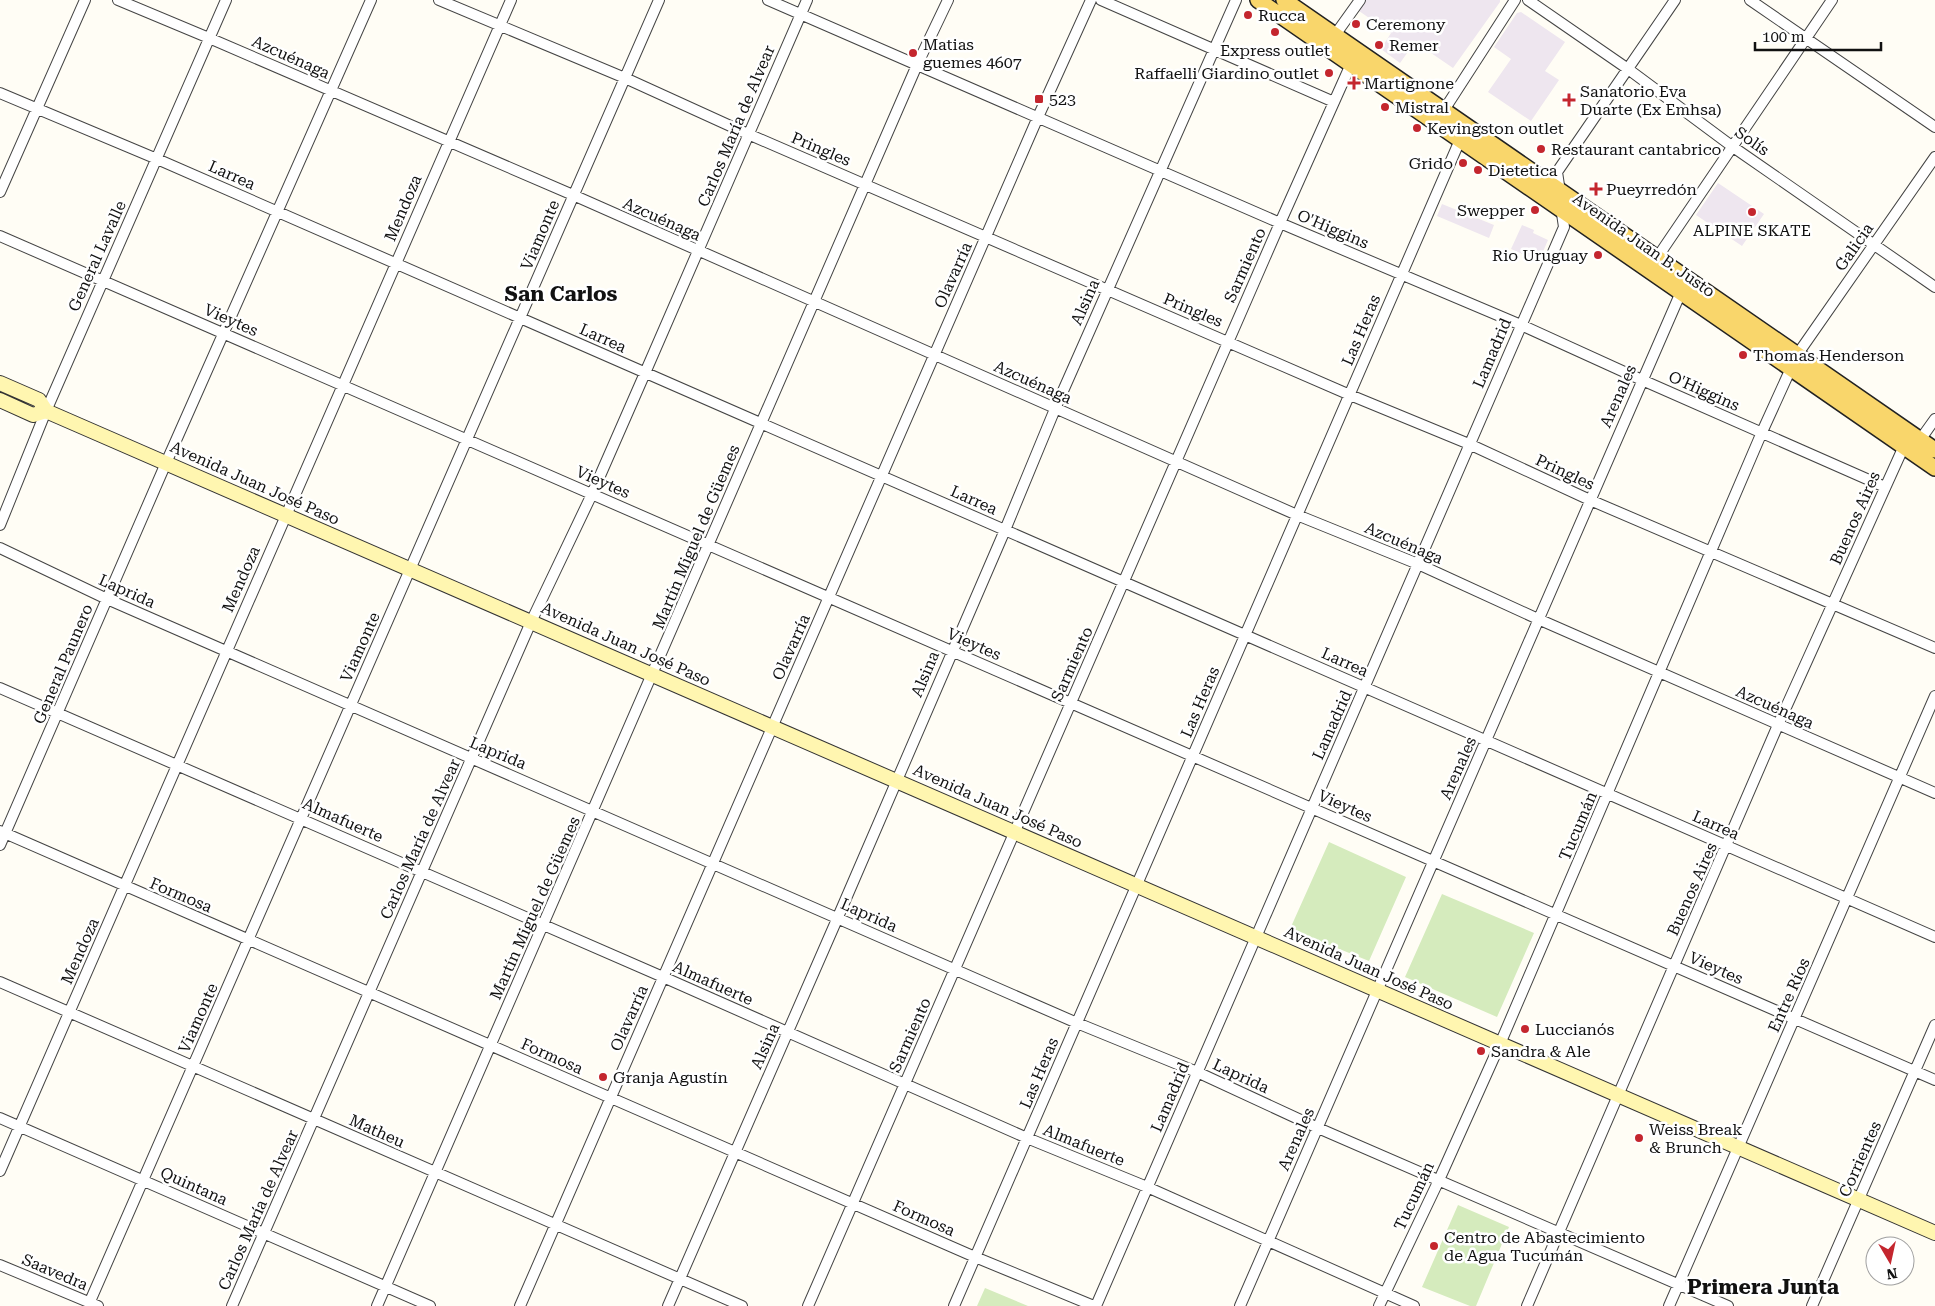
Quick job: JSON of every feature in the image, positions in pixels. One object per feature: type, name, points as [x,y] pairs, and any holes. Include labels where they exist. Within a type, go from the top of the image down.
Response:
[{"type":"main road","name":"Avenida Juan B. Justo","points":[[1258,0],[1681,292],[1935,450]]},
{"type":"main road","name":"Avenida Juan B. Justo","points":[[1284,0],[1559,190],[1661,252],[1794,362],[1935,468]]},
{"type":"main road","name":"Avenida Juan José Paso","points":[[0,382],[39,400],[46,411],[1935,1233]]},
{"type":"main road","name":"Avenida Juan José Paso","points":[[0,400],[32,415],[46,411]]},
{"type":"street","points":[[0,192],[85,0]]},
{"type":"street","name":"Azcuénaga","points":[[118,0],[573,196],[1297,515],[1418,564],[1538,619],[1935,793]]},
{"type":"street","name":"General Lavalle","points":[[0,525],[46,411],[226,0]]},
{"type":"street","name":"General Paunero","points":[[0,845],[3,832],[58,712],[371,0]]},
{"type":"street","name":"Pringles","points":[[439,0],[625,78],[748,134],[1350,395],[1469,444],[1590,500],[1935,648]]},
{"type":"street","name":"Mendoza","points":[[0,1171],[498,26],[511,0]]},
{"type":"street","name":"Viamonte","points":[[92,1305],[143,1180],[659,0]]},
{"type":"street","name":"O'Higgins","points":[[768,0],[1161,169],[1280,223],[1521,325],[1886,486]]},
{"type":"street","name":"Carlos María de Alvear","points":[[232,1306],[531,622],[592,494],[807,0]]},
{"type":"street","name":"Martín Miguel de Güemes","points":[[377,1306],[916,65],[948,0]]},
{"type":"street","name":"Olavarría","points":[[520,1306],[1038,117],[1091,0]]},
{"type":"street","points":[[1101,0],[1334,102]]},
{"type":"street","name":"Alsina","points":[[668,1306],[1005,530],[1055,409],[1236,0]]},
{"type":"street","points":[[1351,64],[1335,35],[1360,0]]},
{"type":"street","points":[[1460,140],[1444,110],[1515,0]]},
{"type":"street","name":"Solís","points":[[1528,0],[1935,287]]},
{"type":"street","name":"Lamadrid","points":[[1095,1306],[1564,227],[1557,172],[1675,0]]},
{"type":"street","points":[[1750,0],[1935,127]]},
{"type":"street","points":[[1681,292],[1661,252],[1832,0]]},
{"type":"street","name":"Sarmiento","points":[[808,1306],[1351,64]]},
{"type":"street","name":"Larrea","points":[[0,92],[37,110],[157,159],[1935,937]]},
{"type":"street","name":"Las Heras","points":[[954,1306],[1460,140]]},
{"type":"street","name":"Galicia","points":[[1794,362],[1935,157]]},
{"type":"street","name":"Vieytes","points":[[0,236],[1935,1080]]},
{"type":"street","name":"Arenales","points":[[1240,1306],[1681,292]]},
{"type":"street","name":"Tucumán","points":[[1379,1306],[1439,1180],[1500,1044],[1710,552],[1794,362]]},
{"type":"street","points":[[1904,446],[1920,440],[1935,419]]},
{"type":"street","name":"Buenos Aires","points":[[1528,1306],[1778,725],[1904,446]]},
{"type":"street","name":"Laprida","points":[[0,548],[107,599],[350,706],[838,917],[1077,1023],[1197,1072],[1318,1128],[1728,1306]]},
{"type":"street","name":"Almafuerte","points":[[0,688],[1414,1306]]},
{"type":"street","name":"Entre Ríos","points":[[1669,1306],[1935,696]]},
{"type":"street","name":"Formosa","points":[[3,832],[124,887],[975,1257],[1095,1306]]},
{"type":"street","name":"Matheu","points":[[0,982],[742,1306]]},
{"type":"street","name":"Corrientes","points":[[1812,1306],[1935,1025]]},
{"type":"street","name":"Quintana","points":[[0,1118],[430,1306]]},
{"type":"street","name":"Saavedra","points":[[0,1265],[92,1305]]},
{"type":"shaded area","points":[[1366,0],[1500,0],[1500,2],[1453,68],[1415,42],[1400,63],[1381,49],[1391,33],[1359,11]]},
{"type":"shaded area","points":[[1521,12],[1565,42],[1545,71],[1559,80],[1531,121],[1488,92],[1511,59],[1494,47],[1517,13]]},
{"type":"shaded area","points":[[1718,183],[1764,214],[1742,246],[1696,215]]},
{"type":"shaded area","points":[[1442,204],[1494,225],[1489,238],[1437,216]]},
{"type":"shaded area","points":[[1522,225],[1534,230],[1533,233],[1548,240],[1539,261],[1511,249]]},
{"type":"green space","points":[[1329,842],[1406,877],[1369,961],[1290,929]]},
{"type":"green space","points":[[1442,894],[1534,933],[1497,1017],[1405,977]]},
{"type":"green space","points":[[1458,1205],[1509,1227],[1476,1306],[1470,1306],[1422,1287]]},
{"type":"green space","points":[[985,1288],[1028,1306],[977,1306]]},
{"type":"place","name":"Rucca","points":[[1248,15]]},
{"type":"place","name":"Ceremony","points":[[1356,24]]},
{"type":"place","name":"Express outlet","points":[[1275,32]]},
{"type":"place","name":"Remer","points":[[1379,45]]},
{"type":"place","name":"Matias guemes 4607","points":[[913,53]]},
{"type":"place","name":"Raffaelli Giardino outlet","points":[[1329,73]]},
{"type":"place","name":"Martignone","points":[[1354,83]]},
{"type":"place","name":"523","points":[[1039,99]]},
{"type":"place","name":"Sanatorio Eva Duarte (Ex Emhsa)","points":[[1569,100]]},
{"type":"place","name":"Mistral","points":[[1385,107]]},
{"type":"place","name":"Kevingston outlet","points":[[1417,128]]},
{"type":"place","name":"Restaurant cantabrico","points":[[1541,149]]},
{"type":"place","name":"Grido","points":[[1463,163]]},
{"type":"place","name":"Dietetica","points":[[1478,170]]},
{"type":"place","name":"Pueyrredón","points":[[1596,189]]},
{"type":"place","name":"Swepper","points":[[1535,210]]},
{"type":"place","name":"ALPINE SKATE","points":[[1752,212]]},
{"type":"place","name":"Rio Uruguay","points":[[1598,255]]},
{"type":"place","name":"Thomas Henderson","points":[[1743,355]]},
{"type":"place","name":"Lucciano´s","points":[[1525,1029]]},
{"type":"place","name":"Sandra & Ale","points":[[1481,1051]]},
{"type":"place","name":"Granja Agustín","points":[[603,1077]]},
{"type":"place","name":"Weiss Break & Brunch","points":[[1639,1138]]},
{"type":"place","name":"Centro de Abastecimiento de Agua Tucumán","points":[[1434,1246]]},
{"type":"district","name":"San Carlos","points":[[561,294]]},
{"type":"district","name":"Primera Junta","points":[[1763,1287]]}]
